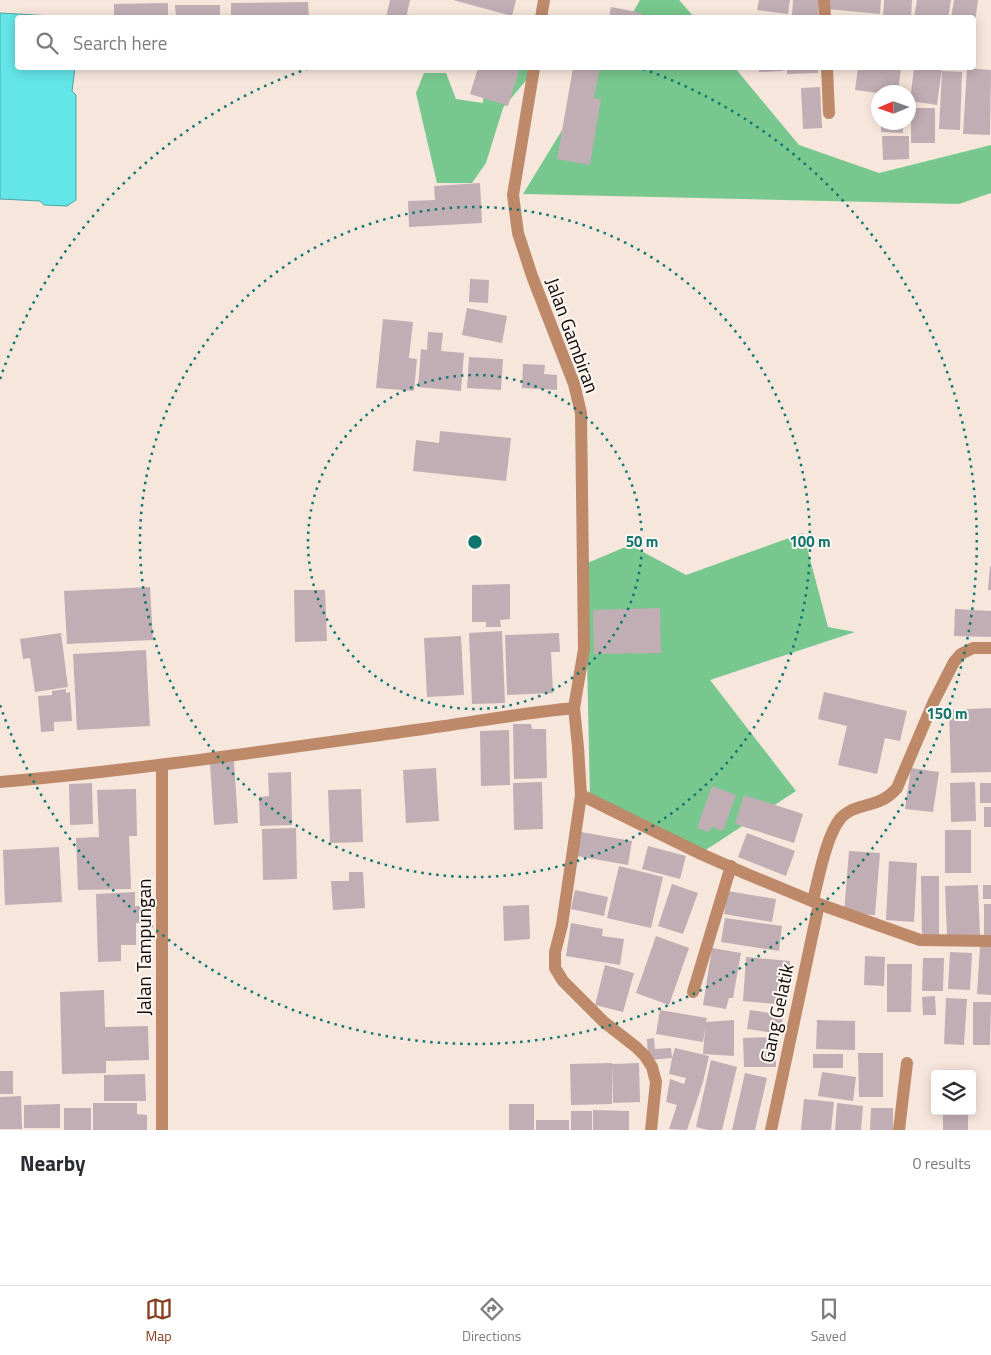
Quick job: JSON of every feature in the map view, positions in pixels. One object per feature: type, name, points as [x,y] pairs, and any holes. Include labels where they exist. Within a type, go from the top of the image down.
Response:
[{"type":"street","points":[[542,15],[544,0]]},
{"type":"street","points":[[824,0],[825,15]]},
{"type":"street","name":"Jalan Gambiran","points":[[534,70],[513,195],[518,234],[532,276],[574,384],[581,413],[584,650],[574,708],[581,795],[562,925],[555,952],[555,968],[563,981],[604,1022],[636,1047],[652,1067],[656,1082],[651,1130]]},
{"type":"street","points":[[827,70],[829,113]]},
{"type":"street","name":"Gang Gelatik","points":[[775,1129],[816,902],[831,834],[841,818],[851,810],[881,801],[890,796],[897,788],[934,701],[954,662],[962,654],[973,648],[991,648]]},
{"type":"street","points":[[0,782],[162,765],[574,708]]},
{"type":"street","name":"Jalan Tampungan","points":[[162,765],[162,1130]]},
{"type":"street","points":[[581,795],[742,872],[816,902],[920,940],[991,941]]},
{"type":"street","points":[[693,992],[731,866]]},
{"type":"street","points":[[899,1130],[907,1063]]},
{"type":"green space","points":[[640,0],[679,0],[692,15],[632,15]]},
{"type":"green space","points":[[515,70],[530,70],[528,78],[503,108],[486,163],[472,183],[437,183],[416,93],[424,73],[446,73],[456,99],[483,103],[484,82],[513,73]]},
{"type":"green space","points":[[599,70],[737,70],[799,145],[879,173],[991,145],[991,193],[959,204],[523,194]]},
{"type":"green space","points":[[803,533],[828,627],[855,632],[710,680],[796,791],[701,853],[590,798],[585,564],[630,545],[686,575]]},
{"type":"water","points":[[0,13],[34,15],[15,15],[15,70],[75,70],[72,91],[76,95],[76,200],[67,206],[44,205],[40,201],[0,199]]},
{"type":"building","points":[[390,0],[410,0],[407,15],[387,15]]},
{"type":"building","points":[[453,0],[516,0],[512,15]]},
{"type":"building","points":[[759,0],[790,0],[788,14],[757,10]]},
{"type":"building","points":[[793,0],[819,0],[818,15],[792,15]]},
{"type":"building","points":[[828,0],[881,0],[880,14],[827,9]]},
{"type":"building","points":[[884,0],[912,0],[911,15],[883,15]]},
{"type":"building","points":[[917,0],[951,0],[948,15],[914,15]]},
{"type":"building","points":[[954,0],[978,0],[976,15],[952,15]]},
{"type":"building","points":[[308,2],[309,15],[231,15],[231,3]]},
{"type":"building","points":[[168,3],[168,15],[114,15],[114,4]]},
{"type":"building","points":[[175,5],[220,5],[220,15],[176,15]]},
{"type":"building","points":[[611,7],[642,13],[642,15],[610,15]]},
{"type":"building","points":[[477,70],[519,70],[508,106],[470,94]]},
{"type":"building","points":[[573,70],[600,70],[594,98],[601,99],[590,165],[557,159]]},
{"type":"building","points":[[759,70],[783,71],[759,72]]},
{"type":"building","points":[[787,70],[818,70],[818,73],[787,74]]},
{"type":"building","points":[[858,70],[901,70],[899,85],[871,85],[871,92],[855,90]]},
{"type":"building","points":[[914,70],[942,70],[937,105],[916,102],[916,85],[912,85]]},
{"type":"building","points":[[967,70],[991,70],[990,135],[963,134]]},
{"type":"building","points":[[942,71],[962,72],[960,130],[939,129]]},
{"type":"building","points":[[820,87],[822,128],[803,129],[801,88]]},
{"type":"building","points":[[916,108],[935,108],[935,143],[911,143],[911,130],[916,130]]},
{"type":"building","points":[[881,130],[903,130],[903,133],[881,132]]},
{"type":"building","points":[[882,136],[909,136],[909,159],[883,160]]},
{"type":"building","points":[[480,183],[482,223],[409,227],[408,201],[435,200],[434,186]]},
{"type":"building","points":[[470,279],[489,280],[488,303],[469,302]]},
{"type":"building","points":[[467,308],[507,316],[502,343],[462,335]]},
{"type":"building","points":[[383,319],[413,322],[409,358],[417,359],[414,391],[376,388]]},
{"type":"building","points":[[428,332],[443,333],[441,351],[464,353],[461,391],[418,387],[421,349],[427,350]]},
{"type":"building","points":[[469,357],[503,359],[501,390],[467,388]]},
{"type":"building","points":[[523,364],[545,365],[544,374],[557,375],[557,390],[522,388]]},
{"type":"building","points":[[440,431],[511,438],[506,481],[413,471],[416,440],[439,443]]},
{"type":"building","points":[[990,566],[991,590],[988,590]]},
{"type":"building","points":[[510,584],[510,619],[500,620],[501,627],[486,627],[486,622],[472,622],[472,585]]},
{"type":"building","points":[[150,587],[153,640],[67,644],[64,591]]},
{"type":"building","points":[[294,590],[325,590],[327,641],[295,642]]},
{"type":"building","points":[[660,608],[661,653],[594,654],[593,610]]},
{"type":"building","points":[[955,609],[991,611],[991,637],[954,636]]},
{"type":"building","points":[[502,631],[505,703],[472,704],[469,633]]},
{"type":"building","points":[[61,633],[68,687],[35,692],[30,658],[23,659],[20,639]]},
{"type":"building","points":[[559,633],[560,652],[551,652],[553,693],[507,695],[505,635]]},
{"type":"building","points":[[461,636],[464,695],[427,697],[424,638]]},
{"type":"building","points":[[146,650],[150,726],[77,730],[73,654]]},
{"type":"building","points":[[66,689],[66,693],[70,692],[72,721],[54,722],[54,731],[41,732],[38,696],[52,695],[52,691]]},
{"type":"building","points":[[824,692],[907,711],[900,741],[885,738],[877,774],[838,765],[847,726],[818,719]]},
{"type":"building","points":[[991,708],[991,772],[951,773],[949,710]]},
{"type":"building","points":[[513,724],[531,724],[532,729],[546,729],[547,778],[514,779]]},
{"type":"building","points":[[509,730],[510,785],[481,786],[480,731]]},
{"type":"building","points":[[234,761],[238,823],[214,825],[210,763]]},
{"type":"building","points":[[436,768],[439,821],[406,823],[403,770]]},
{"type":"building","points":[[911,768],[939,772],[933,812],[905,809]]},
{"type":"building","points":[[291,772],[292,825],[260,826],[259,797],[269,796],[268,773]]},
{"type":"building","points":[[542,782],[543,829],[514,830],[513,783]]},
{"type":"building","points":[[975,782],[976,821],[951,822],[950,783]]},
{"type":"building","points":[[92,783],[93,824],[70,825],[69,784]]},
{"type":"building","points":[[980,783],[991,783],[991,803],[980,803]]},
{"type":"building","points":[[712,786],[736,795],[723,831],[711,827],[709,832],[697,828]]},
{"type":"building","points":[[136,789],[137,836],[129,836],[131,889],[78,890],[76,838],[99,837],[97,790]]},
{"type":"building","points":[[361,789],[363,842],[330,843],[328,790]]},
{"type":"building","points":[[744,795],[803,814],[794,843],[735,824]]},
{"type":"building","points":[[984,807],[991,807],[991,827],[984,827]]},
{"type":"building","points":[[296,828],[297,879],[263,880],[262,829]]},
{"type":"building","points":[[945,830],[971,830],[971,873],[945,873]]},
{"type":"building","points":[[581,832],[632,841],[628,865],[577,856]]},
{"type":"building","points":[[747,833],[795,851],[786,876],[738,857]]},
{"type":"building","points":[[648,846],[686,856],[680,879],[642,869]]},
{"type":"building","points":[[59,847],[62,902],[5,905],[3,850]]},
{"type":"building","points":[[849,851],[880,853],[875,915],[844,913]]},
{"type":"building","points":[[889,861],[917,863],[914,922],[886,920]]},
{"type":"building","points":[[619,866],[663,877],[651,928],[607,918]]},
{"type":"building","points":[[349,872],[363,872],[365,908],[333,910],[331,881],[349,881]]},
{"type":"building","points":[[921,876],[939,876],[939,936],[922,936]]},
{"type":"building","points":[[672,884],[698,893],[683,934],[658,926]]},
{"type":"building","points":[[978,885],[980,936],[947,937],[945,886]]},
{"type":"building","points":[[983,885],[991,885],[991,899],[983,899]]},
{"type":"building","points":[[575,890],[608,897],[604,916],[571,909]]},
{"type":"building","points":[[727,891],[776,899],[772,922],[724,914]]},
{"type":"building","points":[[135,892],[135,906],[143,906],[144,923],[136,923],[136,945],[121,945],[121,961],[98,962],[96,894]]},
{"type":"building","points":[[984,904],[991,904],[991,936],[984,936]]},
{"type":"building","points":[[529,905],[530,939],[504,941],[503,906]]},
{"type":"building","points":[[725,918],[782,926],[779,951],[721,942]]},
{"type":"building","points":[[571,923],[603,929],[602,936],[624,939],[620,965],[566,956]]},
{"type":"building","points":[[656,936],[689,948],[669,1005],[636,993]]},
{"type":"building","points":[[980,946],[991,947],[991,995],[977,994]]},
{"type":"building","points":[[712,948],[741,953],[733,998],[729,998],[726,1009],[703,1005]]},
{"type":"building","points":[[950,952],[972,953],[970,990],[948,989]]},
{"type":"building","points":[[865,956],[885,957],[884,986],[864,985]]},
{"type":"building","points":[[746,957],[790,961],[787,1005],[743,1001]]},
{"type":"building","points":[[923,958],[944,958],[943,991],[922,991]]},
{"type":"building","points":[[887,964],[912,964],[911,1012],[887,1012]]},
{"type":"building","points":[[605,965],[634,973],[623,1012],[595,1005]]},
{"type":"building","points":[[104,990],[105,1027],[148,1026],[149,1060],[106,1061],[106,1073],[62,1074],[60,992]]},
{"type":"building","points":[[935,996],[936,1015],[923,1015],[922,997]]},
{"type":"building","points":[[946,998],[967,999],[964,1045],[944,1044]]},
{"type":"building","points":[[973,1002],[991,1002],[990,1045],[973,1045]]},
{"type":"building","points":[[660,1010],[707,1018],[706,1022],[734,1020],[734,1056],[703,1054],[705,1029],[703,1042],[656,1034]]},
{"type":"building","points":[[750,1010],[783,1015],[780,1034],[747,1029]]},
{"type":"building","points":[[817,1020],[855,1021],[855,1050],[816,1049]]},
{"type":"building","points":[[776,1037],[776,1067],[744,1067],[743,1038]]},
{"type":"building","points":[[654,1038],[655,1049],[671,1048],[672,1058],[648,1060],[647,1039]]},
{"type":"building","points":[[675,1048],[709,1056],[703,1082],[687,1130],[669,1129],[677,1105],[666,1102],[670,1079],[684,1084],[686,1078],[669,1074]]},
{"type":"building","points":[[858,1053],[883,1053],[883,1097],[859,1097]]},
{"type":"building","points":[[813,1054],[843,1054],[843,1068],[813,1068]]},
{"type":"building","points":[[711,1060],[737,1067],[722,1130],[708,1130],[696,1127]]},
{"type":"building","points":[[612,1063],[612,1104],[571,1105],[570,1064]]},
{"type":"building","points":[[639,1063],[640,1102],[613,1103],[612,1064]]},
{"type":"building","points":[[0,1071],[13,1071],[13,1094],[0,1094]]},
{"type":"building","points":[[822,1072],[856,1077],[853,1101],[818,1096]]},
{"type":"building","points":[[745,1073],[767,1078],[755,1130],[732,1130]]},
{"type":"building","points":[[145,1074],[146,1101],[104,1101],[104,1075]]},
{"type":"building","points":[[21,1096],[22,1129],[0,1129],[0,1097]]},
{"type":"building","points":[[804,1099],[834,1102],[831,1130],[801,1130]]},
{"type":"building","points":[[93,1103],[137,1103],[137,1114],[147,1115],[147,1130],[93,1130]]},
{"type":"building","points":[[837,1103],[863,1106],[861,1130],[835,1130]]},
{"type":"building","points":[[60,1104],[60,1128],[24,1128],[24,1105]]},
{"type":"building","points":[[509,1104],[534,1104],[534,1130],[509,1130]]},
{"type":"building","points":[[64,1108],[91,1108],[91,1130],[64,1130]]},
{"type":"building","points":[[871,1108],[893,1108],[893,1130],[870,1130]]},
{"type":"building","points":[[593,1110],[629,1111],[629,1130],[593,1130]]},
{"type":"building","points":[[571,1111],[592,1111],[592,1130],[571,1130]]},
{"type":"building","points":[[943,1115],[968,1115],[968,1130],[943,1130]]},
{"type":"building","points":[[536,1120],[569,1120],[569,1130],[536,1130]]}]
